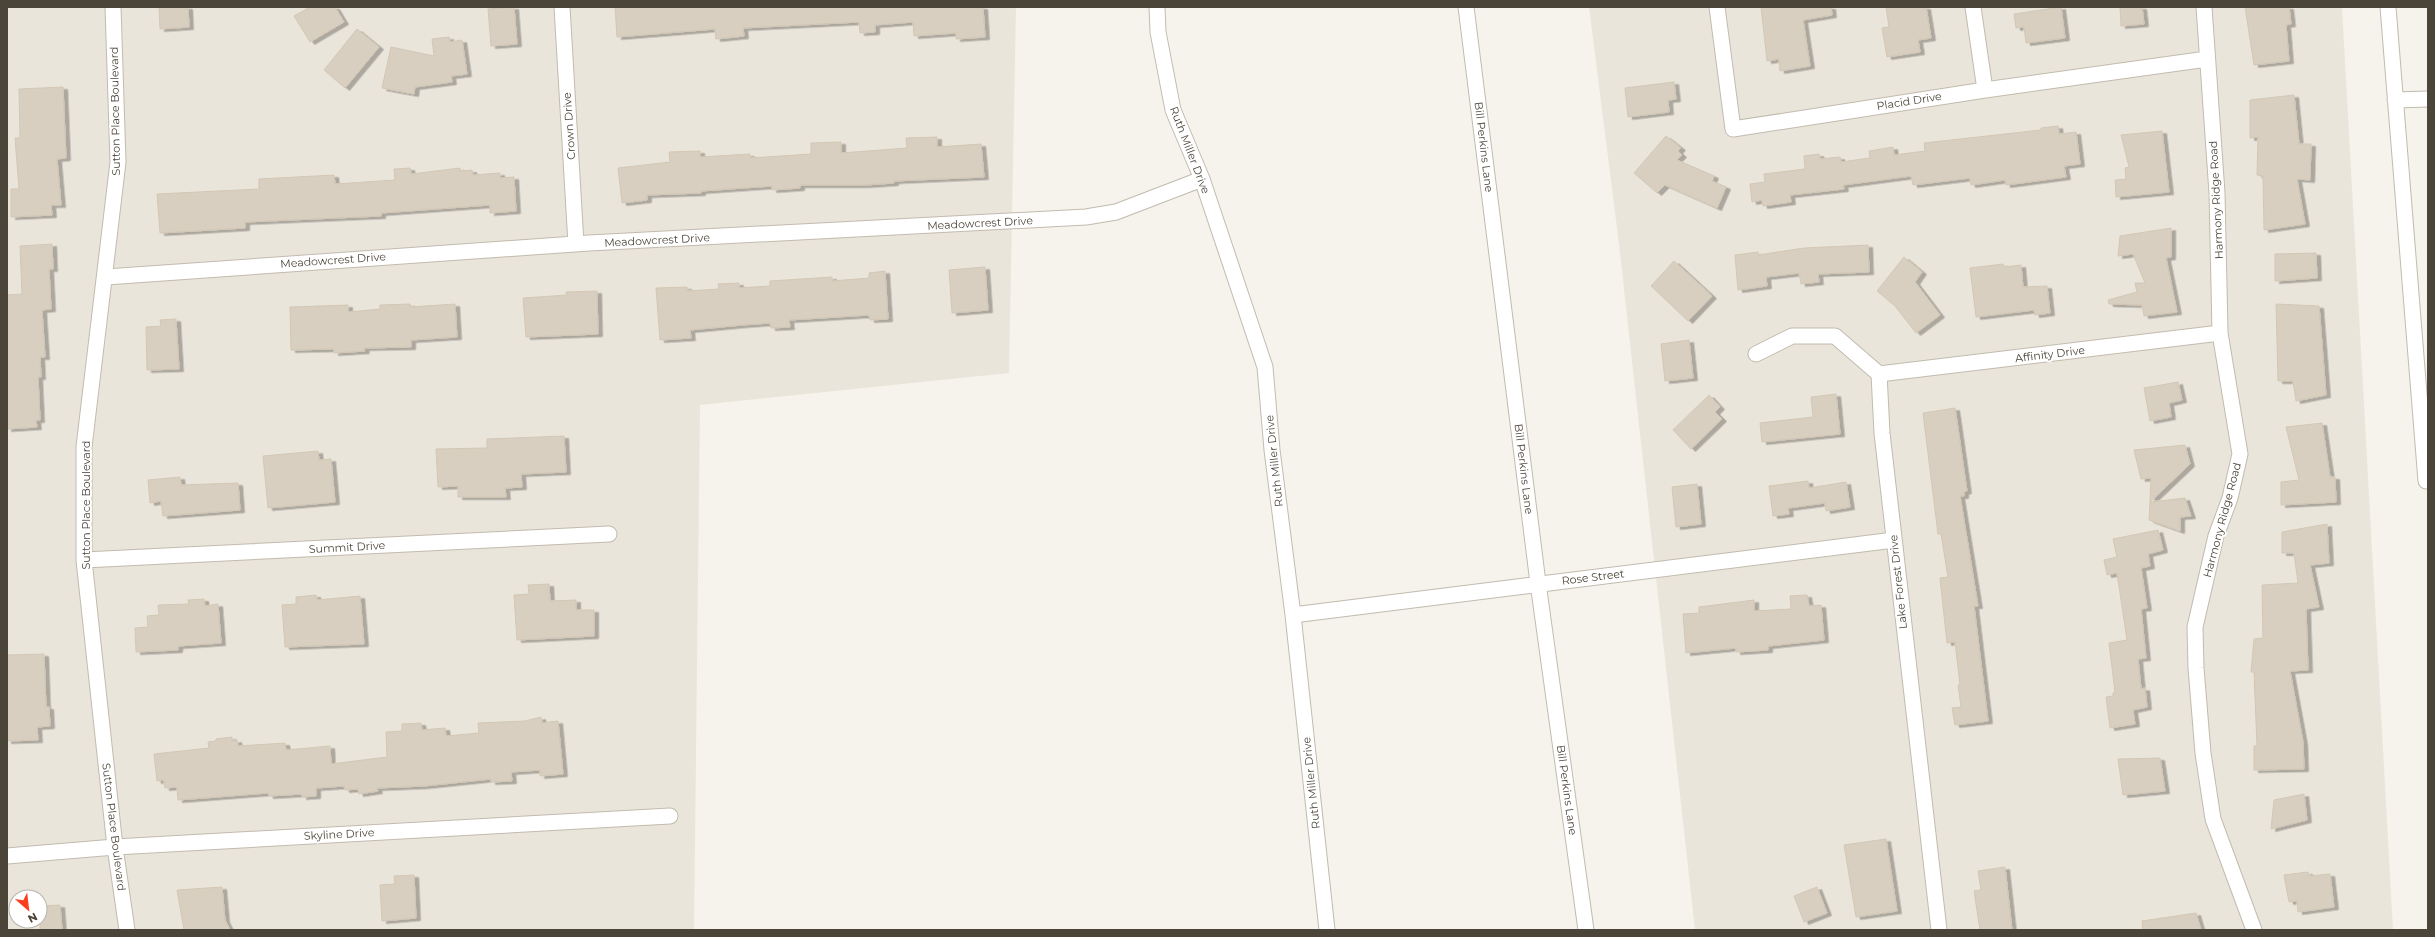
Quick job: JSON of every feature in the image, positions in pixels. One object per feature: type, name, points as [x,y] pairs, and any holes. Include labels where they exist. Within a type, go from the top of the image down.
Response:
[{"type":"street","name":"Sutton Place Boulevard","points":[[113,7],[118,162],[106,277],[84,447],[84,560],[115,847],[127,930]]},
{"type":"street","name":"Crown Drive","points":[[562,7],[576,244]]},
{"type":"street","name":"Ruth Miller Drive","points":[[1158,7],[1158,32],[1173,110],[1202,179],[1265,367],[1272,450],[1293,615],[1327,930]]},
{"type":"street","name":"Bill Perkins Lane","points":[[1466,7],[1538,583],[1586,930]]},
{"type":"street","name":"Placid Drive","points":[[1718,7],[1733,129],[1985,90],[2207,58]]},
{"type":"street","points":[[1973,7],[1985,90]]},
{"type":"street","name":"Harmony Ridge Road","points":[[2204,7],[2217,193],[2220,333],[2240,454],[2230,498],[2216,536],[2195,627],[2196,668],[2204,754],[2213,819],[2254,930]]},
{"type":"street","points":[[2388,7],[2394,100],[2421,325],[2426,481]]},
{"type":"street","points":[[2394,100],[2428,99]]},
{"type":"street","name":"Meadowcrest Drive","points":[[106,277],[576,244],[1086,217],[1116,212],[1202,179]]},
{"type":"street","name":"Affinity Drive","points":[[1879,374],[2220,333]]},
{"type":"street","points":[[1756,354],[1792,336],[1835,336],[1879,374]]},
{"type":"street","name":"Lake Forest Drive","points":[[1879,374],[1882,433],[1939,930]]},
{"type":"street","name":"Summit Drive","points":[[84,560],[609,534]]},
{"type":"street","name":"Rose Street","points":[[1293,615],[1538,583],[1894,540]]},
{"type":"street","name":"Skyline Drive","points":[[7,856],[115,847],[670,816]]},
{"type":"shaded area","points":[[7,7],[1016,7],[1009,373],[700,405],[694,930],[7,930]]},
{"type":"shaded area","points":[[1589,7],[2342,7],[2393,930],[1695,930],[1619,244]]},
{"type":"building","points":[[159,7],[188,7],[189,27],[160,29]]},
{"type":"building","points":[[310,7],[335,7],[344,22],[310,42],[294,16]]},
{"type":"building","points":[[514,7],[517,44],[491,46],[488,9]]},
{"type":"building","points":[[615,7],[983,7],[985,37],[956,39],[956,33],[914,36],[913,22],[875,25],[875,32],[860,33],[859,22],[743,28],[744,36],[716,39],[715,29],[617,37]]},
{"type":"building","points":[[1761,7],[1831,7],[1832,15],[1803,20],[1810,66],[1780,71],[1779,59],[1767,61]]},
{"type":"building","points":[[1886,7],[1926,7],[1931,38],[1918,40],[1920,52],[1887,57],[1882,28],[1889,27]]},
{"type":"building","points":[[2061,7],[2065,38],[2026,43],[2024,27],[2016,28],[2014,14]]},
{"type":"building","points":[[2120,7],[2142,7],[2144,24],[2121,26]]},
{"type":"building","points":[[2245,7],[2289,7],[2291,24],[2286,25],[2289,61],[2254,65]]},
{"type":"building","points":[[357,29],[379,47],[345,88],[324,70]]},
{"type":"building","points":[[449,37],[450,42],[462,40],[467,74],[451,76],[452,82],[415,87],[414,94],[382,88],[391,47],[434,56],[432,39]]},
{"type":"building","points":[[1674,82],[1676,99],[1668,100],[1669,112],[1628,117],[1625,88]]},
{"type":"building","points":[[63,87],[66,158],[57,159],[61,205],[51,205],[52,215],[11,217],[11,189],[19,189],[15,138],[20,138],[19,89]]},
{"type":"building","points":[[2294,95],[2299,144],[2311,144],[2310,180],[2297,179],[2305,224],[2264,230],[2263,176],[2257,175],[2258,137],[2250,138],[2250,100]]},
{"type":"building","points":[[2058,126],[2059,134],[2076,132],[2080,164],[2064,166],[2066,177],[2006,185],[2005,180],[1971,185],[1970,178],[1913,185],[1911,176],[1843,185],[1844,189],[1790,195],[1791,202],[1763,206],[1762,200],[1752,202],[1750,184],[1765,182],[1764,174],[1805,169],[1804,156],[1819,154],[1820,159],[1840,157],[1841,162],[1870,158],[1869,151],[1893,147],[1894,155],[1925,151],[1924,143],[2041,130],[2041,128]]},
{"type":"building","points":[[2162,131],[2169,192],[2116,197],[2115,180],[2126,179],[2125,168],[2129,167],[2121,135]]},
{"type":"building","points":[[1666,136],[1681,148],[1678,151],[1682,155],[1677,160],[1714,176],[1712,181],[1726,187],[1717,208],[1665,185],[1657,193],[1634,173]]},
{"type":"building","points":[[937,137],[937,147],[981,144],[984,177],[894,181],[894,183],[865,185],[800,185],[800,188],[772,190],[772,186],[701,191],[701,193],[647,195],[647,200],[622,203],[618,168],[670,162],[669,152],[700,151],[700,157],[750,154],[750,158],[811,154],[811,143],[841,142],[841,153],[907,148],[906,138]]},
{"type":"building","points":[[410,168],[411,174],[460,168],[460,171],[472,170],[473,175],[500,173],[500,178],[514,177],[516,211],[490,213],[490,205],[381,213],[381,216],[245,222],[245,228],[160,233],[157,194],[259,189],[259,179],[334,175],[335,184],[395,180],[394,169]]},
{"type":"building","points":[[2171,228],[2171,257],[2166,258],[2177,312],[2144,316],[2142,305],[2109,304],[2108,300],[2137,292],[2135,283],[2145,283],[2133,254],[2118,256],[2120,236]]},
{"type":"building","points":[[52,244],[53,269],[49,269],[51,309],[42,310],[45,357],[40,357],[41,377],[38,377],[40,420],[36,420],[37,427],[7,429],[7,295],[22,294],[20,246]]},
{"type":"building","points":[[1868,245],[1869,272],[1818,274],[1819,282],[1801,284],[1799,273],[1766,277],[1767,286],[1738,290],[1735,255],[1758,252],[1758,255],[1804,248]]},
{"type":"building","points":[[2316,253],[2317,278],[2275,281],[2275,254]]},
{"type":"building","points":[[1904,257],[1922,272],[1915,282],[1940,315],[1916,333],[1895,306],[1877,291]]},
{"type":"building","points":[[1674,261],[1712,296],[1688,321],[1651,286]]},
{"type":"building","points":[[2003,264],[2004,267],[2021,265],[2023,287],[2047,286],[2050,313],[2035,315],[2034,310],[1976,317],[1970,268]]},
{"type":"building","points":[[985,267],[988,310],[952,313],[949,270]]},
{"type":"building","points":[[885,271],[888,319],[870,320],[869,315],[789,320],[790,327],[771,328],[770,323],[690,330],[691,338],[660,340],[656,288],[687,287],[687,291],[719,289],[718,284],[739,283],[739,288],[770,286],[770,281],[832,277],[832,281],[869,278],[869,273]]},
{"type":"building","points":[[597,291],[598,334],[526,337],[523,298],[567,295],[566,292]]},
{"type":"building","points":[[410,304],[410,307],[455,304],[457,337],[411,340],[411,347],[364,348],[365,351],[334,353],[334,349],[291,350],[290,307],[348,305],[348,312],[380,309],[380,305]]},
{"type":"building","points":[[2276,304],[2319,306],[2326,395],[2296,401],[2293,381],[2278,381]]},
{"type":"building","points":[[176,319],[179,369],[147,370],[146,327],[161,326],[160,320]]},
{"type":"building","points":[[1689,340],[1693,378],[1665,381],[1661,344]]},
{"type":"building","points":[[2178,382],[2182,400],[2169,403],[2171,417],[2150,421],[2144,388]]},
{"type":"building","points":[[1836,394],[1840,434],[1762,442],[1760,423],[1813,417],[1811,397]]},
{"type":"building","points":[[1709,395],[1720,407],[1715,412],[1722,419],[1691,449],[1673,430]]},
{"type":"building","points":[[1955,408],[1967,491],[1964,492],[1964,496],[1960,496],[1978,606],[1974,606],[1988,721],[1955,725],[1952,708],[1961,707],[1958,685],[1960,685],[1955,642],[1947,643],[1940,578],[1948,577],[1941,534],[1938,534],[1923,413]]},
{"type":"building","points":[[2322,423],[2330,477],[2335,477],[2336,502],[2281,505],[2281,482],[2299,480],[2286,427]]},
{"type":"building","points":[[564,436],[566,472],[521,474],[522,487],[505,488],[506,497],[458,497],[458,486],[438,487],[436,449],[487,448],[487,439]]},
{"type":"building","points":[[2185,445],[2190,464],[2150,502],[2151,478],[2141,479],[2134,450]]},
{"type":"building","points":[[318,451],[319,460],[331,459],[335,502],[268,508],[263,456]]},
{"type":"building","points":[[180,477],[181,485],[238,483],[240,510],[163,516],[161,501],[150,503],[148,480]]},
{"type":"building","points":[[1808,481],[1809,488],[1846,482],[1850,507],[1826,511],[1825,503],[1788,508],[1789,514],[1773,516],[1769,486]]},
{"type":"building","points":[[1697,484],[1701,524],[1676,527],[1672,487]]},
{"type":"building","points":[[2185,498],[2191,516],[2180,517],[2180,531],[2149,520],[2150,502]]},
{"type":"building","points":[[2327,524],[2329,563],[2310,565],[2319,607],[2306,609],[2308,670],[2290,671],[2303,742],[2304,769],[2254,770],[2254,746],[2257,746],[2254,672],[2251,672],[2254,639],[2263,638],[2262,585],[2298,583],[2294,553],[2282,553],[2282,532]]},
{"type":"building","points":[[2158,530],[2163,550],[2148,554],[2150,566],[2141,568],[2147,608],[2141,609],[2146,658],[2138,659],[2141,689],[2145,688],[2147,707],[2133,710],[2135,724],[2110,728],[2106,697],[2113,696],[2113,693],[2115,692],[2109,643],[2127,640],[2117,573],[2107,575],[2104,560],[2117,557],[2113,539]]},
{"type":"building","points":[[549,584],[550,601],[576,600],[576,610],[594,610],[594,636],[517,640],[514,595],[529,594],[528,585]]},
{"type":"building","points":[[316,595],[317,600],[360,596],[364,644],[285,647],[282,605],[296,604],[296,597]]},
{"type":"building","points":[[1807,595],[1809,606],[1821,605],[1824,640],[1768,646],[1768,650],[1736,652],[1736,648],[1686,653],[1683,614],[1699,613],[1699,607],[1754,600],[1754,611],[1791,609],[1790,596]]},
{"type":"building","points":[[204,599],[205,606],[218,604],[221,643],[178,646],[178,650],[136,652],[135,628],[148,627],[147,616],[159,615],[158,605],[189,604],[188,600]]},
{"type":"building","points":[[44,654],[46,707],[49,707],[50,726],[37,727],[38,740],[7,741],[7,655]]},
{"type":"building","points":[[541,717],[542,723],[558,721],[563,774],[540,776],[540,770],[511,772],[512,781],[491,782],[491,779],[424,786],[377,788],[378,791],[359,794],[358,789],[345,790],[344,786],[316,788],[316,796],[302,797],[302,794],[269,796],[268,793],[178,800],[177,787],[165,788],[164,780],[157,781],[154,754],[209,748],[208,742],[216,741],[216,739],[232,737],[232,741],[237,740],[238,746],[285,743],[286,750],[330,746],[331,764],[387,757],[386,732],[402,731],[402,724],[421,723],[422,730],[445,728],[446,736],[479,733],[478,723],[525,721]]},
{"type":"building","points":[[2160,758],[2165,791],[2123,795],[2118,759]]},
{"type":"building","points":[[2304,794],[2307,820],[2271,829],[2274,800]]},
{"type":"building","points":[[1886,839],[1897,911],[1856,917],[1844,845]]},
{"type":"building","points":[[2005,867],[2012,930],[1980,930],[1974,891],[1981,890],[1978,871]]},
{"type":"building","points":[[2308,872],[2309,876],[2330,874],[2334,907],[2298,912],[2297,901],[2289,902],[2284,875]]},
{"type":"building","points":[[414,875],[416,918],[382,921],[380,885],[395,884],[394,876]]},
{"type":"building","points":[[222,887],[225,920],[230,930],[184,930],[177,890]]},
{"type":"building","points":[[1817,887],[1827,913],[1804,922],[1794,896]]},
{"type":"building","points":[[60,905],[62,930],[40,930],[48,929],[48,906]]},
{"type":"building","points":[[2196,913],[2201,930],[2143,930],[2142,921]]}]
